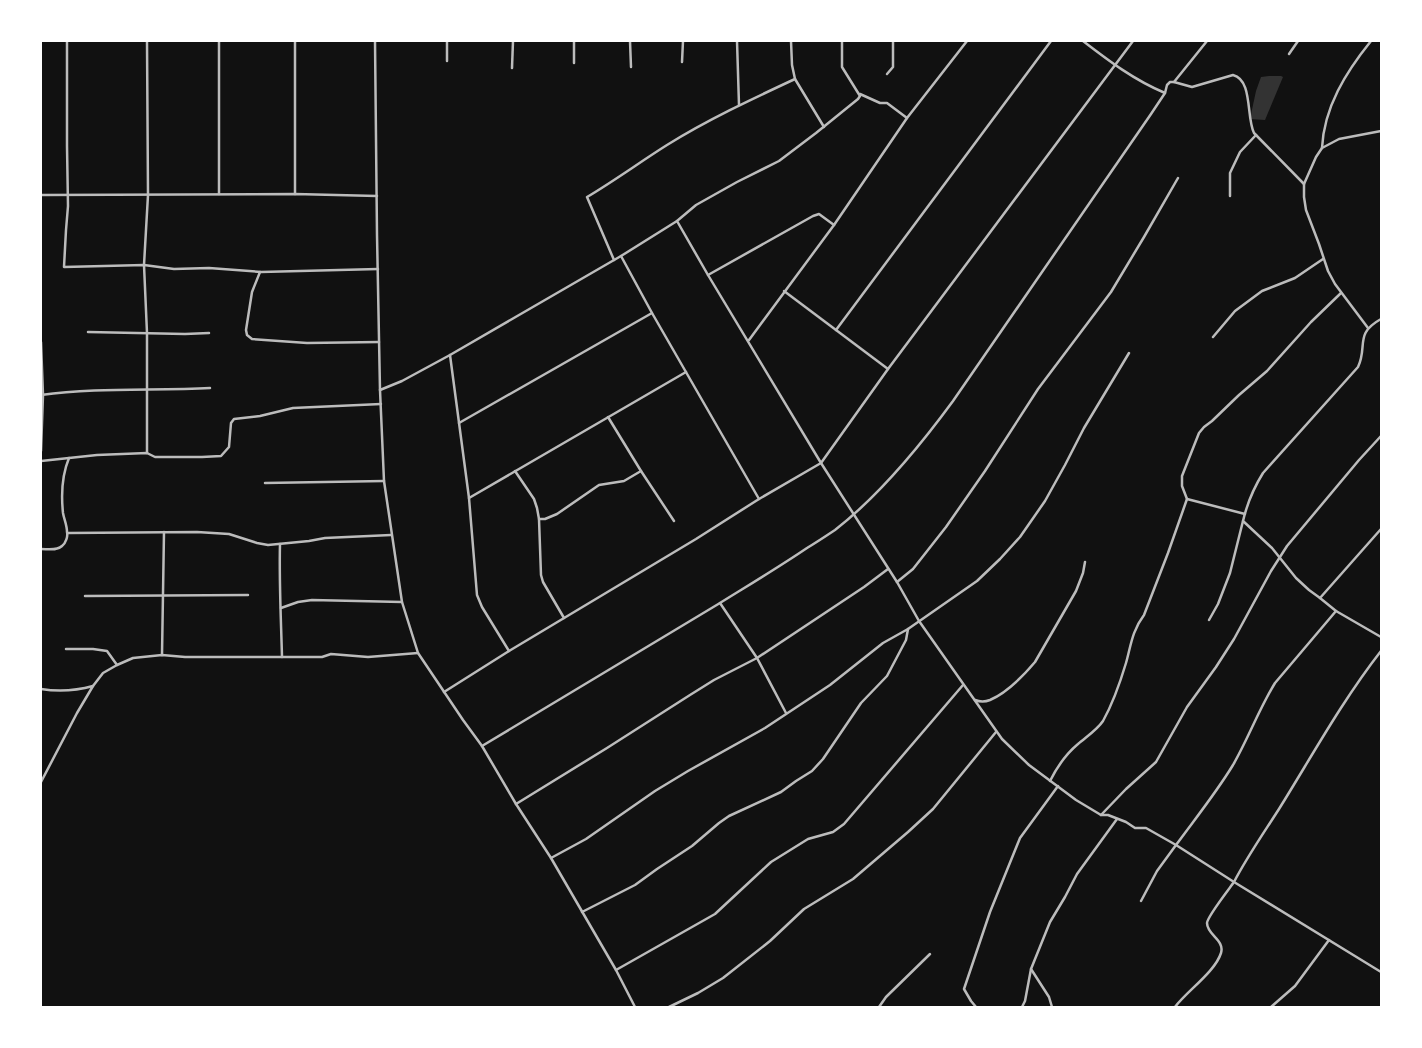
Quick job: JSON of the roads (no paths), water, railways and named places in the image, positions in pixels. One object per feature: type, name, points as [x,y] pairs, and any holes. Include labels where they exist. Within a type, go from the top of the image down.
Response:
[{"type":"street","points":[[67,41],[68,195],[64,267],[144,265],[174,269],[210,268],[260,272],[378,270]]},
{"type":"street","points":[[147,41],[148,195],[144,265],[147,334],[147,453]]},
{"type":"street","points":[[219,41],[219,194]]},
{"type":"street","points":[[295,41],[295,194]]},
{"type":"street","points":[[375,41],[379,342],[384,481],[402,602],[418,653],[482,746],[516,804],[552,858],[636,1007]]},
{"type":"street","points":[[447,41],[447,61]]},
{"type":"street","points":[[512,41],[512,68]]},
{"type":"street","points":[[574,41],[574,63]]},
{"type":"street","points":[[630,41],[631,67]]},
{"type":"street","points":[[682,62],[683,41]]},
{"type":"street","points":[[737,41],[739,105]]},
{"type":"street","points":[[791,41],[792,66],[795,80],[824,127]]},
{"type":"street","points":[[842,41],[842,67],[859,94],[880,103],[887,103],[907,118]]},
{"type":"street","points":[[887,74],[892,67],[893,41]]},
{"type":"street","points":[[748,340],[834,225],[907,118],[968,41]]},
{"type":"street","points":[[836,330],[1051,41]]},
{"type":"street","points":[[1083,41],[1115,66],[1139,80],[1165,92]]},
{"type":"street","points":[[444,692],[759,499],[821,463],[888,370],[1133,41]]},
{"type":"street","points":[[1174,82],[1207,41]]},
{"type":"street","points":[[1289,54],[1298,41]]},
{"type":"street","points":[[1322,148],[1323,131],[1341,83],[1350,68],[1371,41]]},
{"type":"street","points":[[482,746],[720,603],[795,556],[834,530],[881,487],[936,424],[953,401],[1043,272],[1165,92],[1167,85],[1170,82],[1192,87],[1233,75],[1239,76],[1244,84],[1249,109],[1250,126],[1256,135],[1304,184]]},
{"type":"street","points":[[614,260],[587,197],[667,145],[739,105],[795,80]]},
{"type":"street","points":[[380,390],[402,381],[450,355],[621,256],[678,221],[696,205],[779,161],[858,99],[859,94]]},
{"type":"street","points":[[1368,328],[1331,278],[1306,210],[1304,184],[1316,157],[1322,148],[1339,139],[1381,131]]},
{"type":"street","points":[[1230,196],[1230,173],[1240,152],[1256,135]]},
{"type":"street","points":[[897,582],[913,569],[946,527],[1038,389],[1110,292],[1144,238],[1178,178]]},
{"type":"street","points":[[41,195],[295,194],[377,196]]},
{"type":"street","points":[[708,275],[813,216],[819,214],[834,225]]},
{"type":"street","points":[[678,221],[708,275],[821,463],[897,582],[919,621],[1002,739],[1019,756],[1076,800],[1101,815],[1108,815],[1126,822],[1135,828],[1146,828],[1381,972]]},
{"type":"street","points":[[621,256],[759,499]]},
{"type":"street","points":[[1213,337],[1235,311],[1262,291],[1296,278],[1323,259]]},
{"type":"street","points":[[260,272],[252,292],[246,330],[247,335],[252,339],[307,343],[379,342]]},
{"type":"street","points":[[784,291],[888,370]]},
{"type":"street","points":[[1050,780],[1056,768],[1076,745],[1093,732],[1102,722],[1111,705],[1126,662],[1128,649],[1138,623],[1144,614],[1168,553],[1187,499],[1182,486],[1182,476],[1199,433],[1267,371],[1311,322],[1341,292]]},
{"type":"street","points":[[459,423],[652,313]]},
{"type":"street","points":[[1209,620],[1218,604],[1230,573],[1243,521],[1254,488],[1263,474],[1358,367],[1362,360],[1362,345],[1364,336],[1368,328],[1381,319]]},
{"type":"street","points":[[88,332],[147,334],[209,333]]},
{"type":"street","points":[[41,342],[41,451]]},
{"type":"street","points":[[552,858],[586,839],[655,791],[765,728],[830,685],[883,643],[908,629],[977,581],[1020,537],[1045,501],[1084,428],[1129,353]]},
{"type":"street","points":[[450,355],[469,498],[478,595],[482,607],[509,651]]},
{"type":"street","points":[[469,498],[686,372]]},
{"type":"street","points":[[42,395],[66,392],[210,388]]},
{"type":"street","points":[[41,461],[97,455],[147,453],[155,457],[221,456],[229,447],[231,423],[234,419],[260,416],[293,408],[381,404]]},
{"type":"street","points":[[608,417],[674,521]]},
{"type":"street","points":[[1101,815],[1126,788],[1156,762],[1187,707],[1234,639],[1271,571],[1287,546],[1305,523],[1381,436]]},
{"type":"street","points":[[41,549],[54,549],[62,547],[66,542],[68,533],[63,512],[62,486],[64,471],[69,458]]},
{"type":"street","points":[[515,471],[534,499],[539,519],[541,575],[543,582],[564,618]]},
{"type":"street","points":[[539,519],[546,519],[558,514],[599,485],[624,481],[641,471]]},
{"type":"street","points":[[265,483],[384,481]]},
{"type":"street","points":[[1187,499],[1245,514]]},
{"type":"street","points":[[1243,521],[1280,557],[1296,578],[1309,590],[1336,611],[1381,637]]},
{"type":"street","points":[[1320,598],[1381,529]]},
{"type":"street","points":[[68,533],[164,532],[229,534],[268,545],[326,538],[391,535]]},
{"type":"street","points":[[162,655],[164,532]]},
{"type":"street","points":[[280,544],[279,582],[282,657]]},
{"type":"street","points":[[974,700],[990,700],[1014,684],[1035,662],[1076,590],[1083,573],[1085,562]]},
{"type":"street","points":[[516,804],[696,691],[757,658],[864,588],[888,569]]},
{"type":"street","points":[[85,596],[248,594]]},
{"type":"street","points":[[281,608],[298,602],[312,600],[402,602]]},
{"type":"street","points":[[720,603],[757,658],[786,713]]},
{"type":"street","points":[[1141,901],[1157,871],[1212,797],[1232,766],[1275,683],[1336,611]]},
{"type":"street","points":[[582,912],[635,885],[692,846],[729,816],[782,792],[812,771],[823,759],[861,704],[887,676],[906,640],[908,629]]},
{"type":"street","points":[[66,649],[93,649],[107,651],[117,664]]},
{"type":"street","points":[[1175,1007],[1186,993],[1205,976],[1220,954],[1220,944],[1208,927],[1207,920],[1234,882],[1252,849],[1279,809],[1329,725],[1381,651]]},
{"type":"street","points":[[41,782],[77,713],[103,673],[117,664],[133,658],[162,655],[185,657],[282,657],[322,656],[331,654],[368,657],[418,653]]},
{"type":"street","points":[[616,970],[715,914],[771,862],[808,839],[833,832],[844,824],[963,685]]},
{"type":"street","points":[[41,689],[62,692],[94,686]]},
{"type":"street","points":[[669,1007],[698,993],[722,978],[770,940],[804,909],[853,879],[933,809],[996,732]]},
{"type":"street","points":[[976,1007],[964,990],[990,912],[1020,838],[1058,786]]},
{"type":"street","points":[[1022,1007],[1025,1001],[1031,969],[1050,922],[1077,874],[1117,819]]},
{"type":"street","points":[[1271,1007],[1295,986],[1329,940]]},
{"type":"street","points":[[879,1007],[886,997],[930,954]]},
{"type":"street","points":[[1031,969],[1049,997],[1052,1007]]}]
